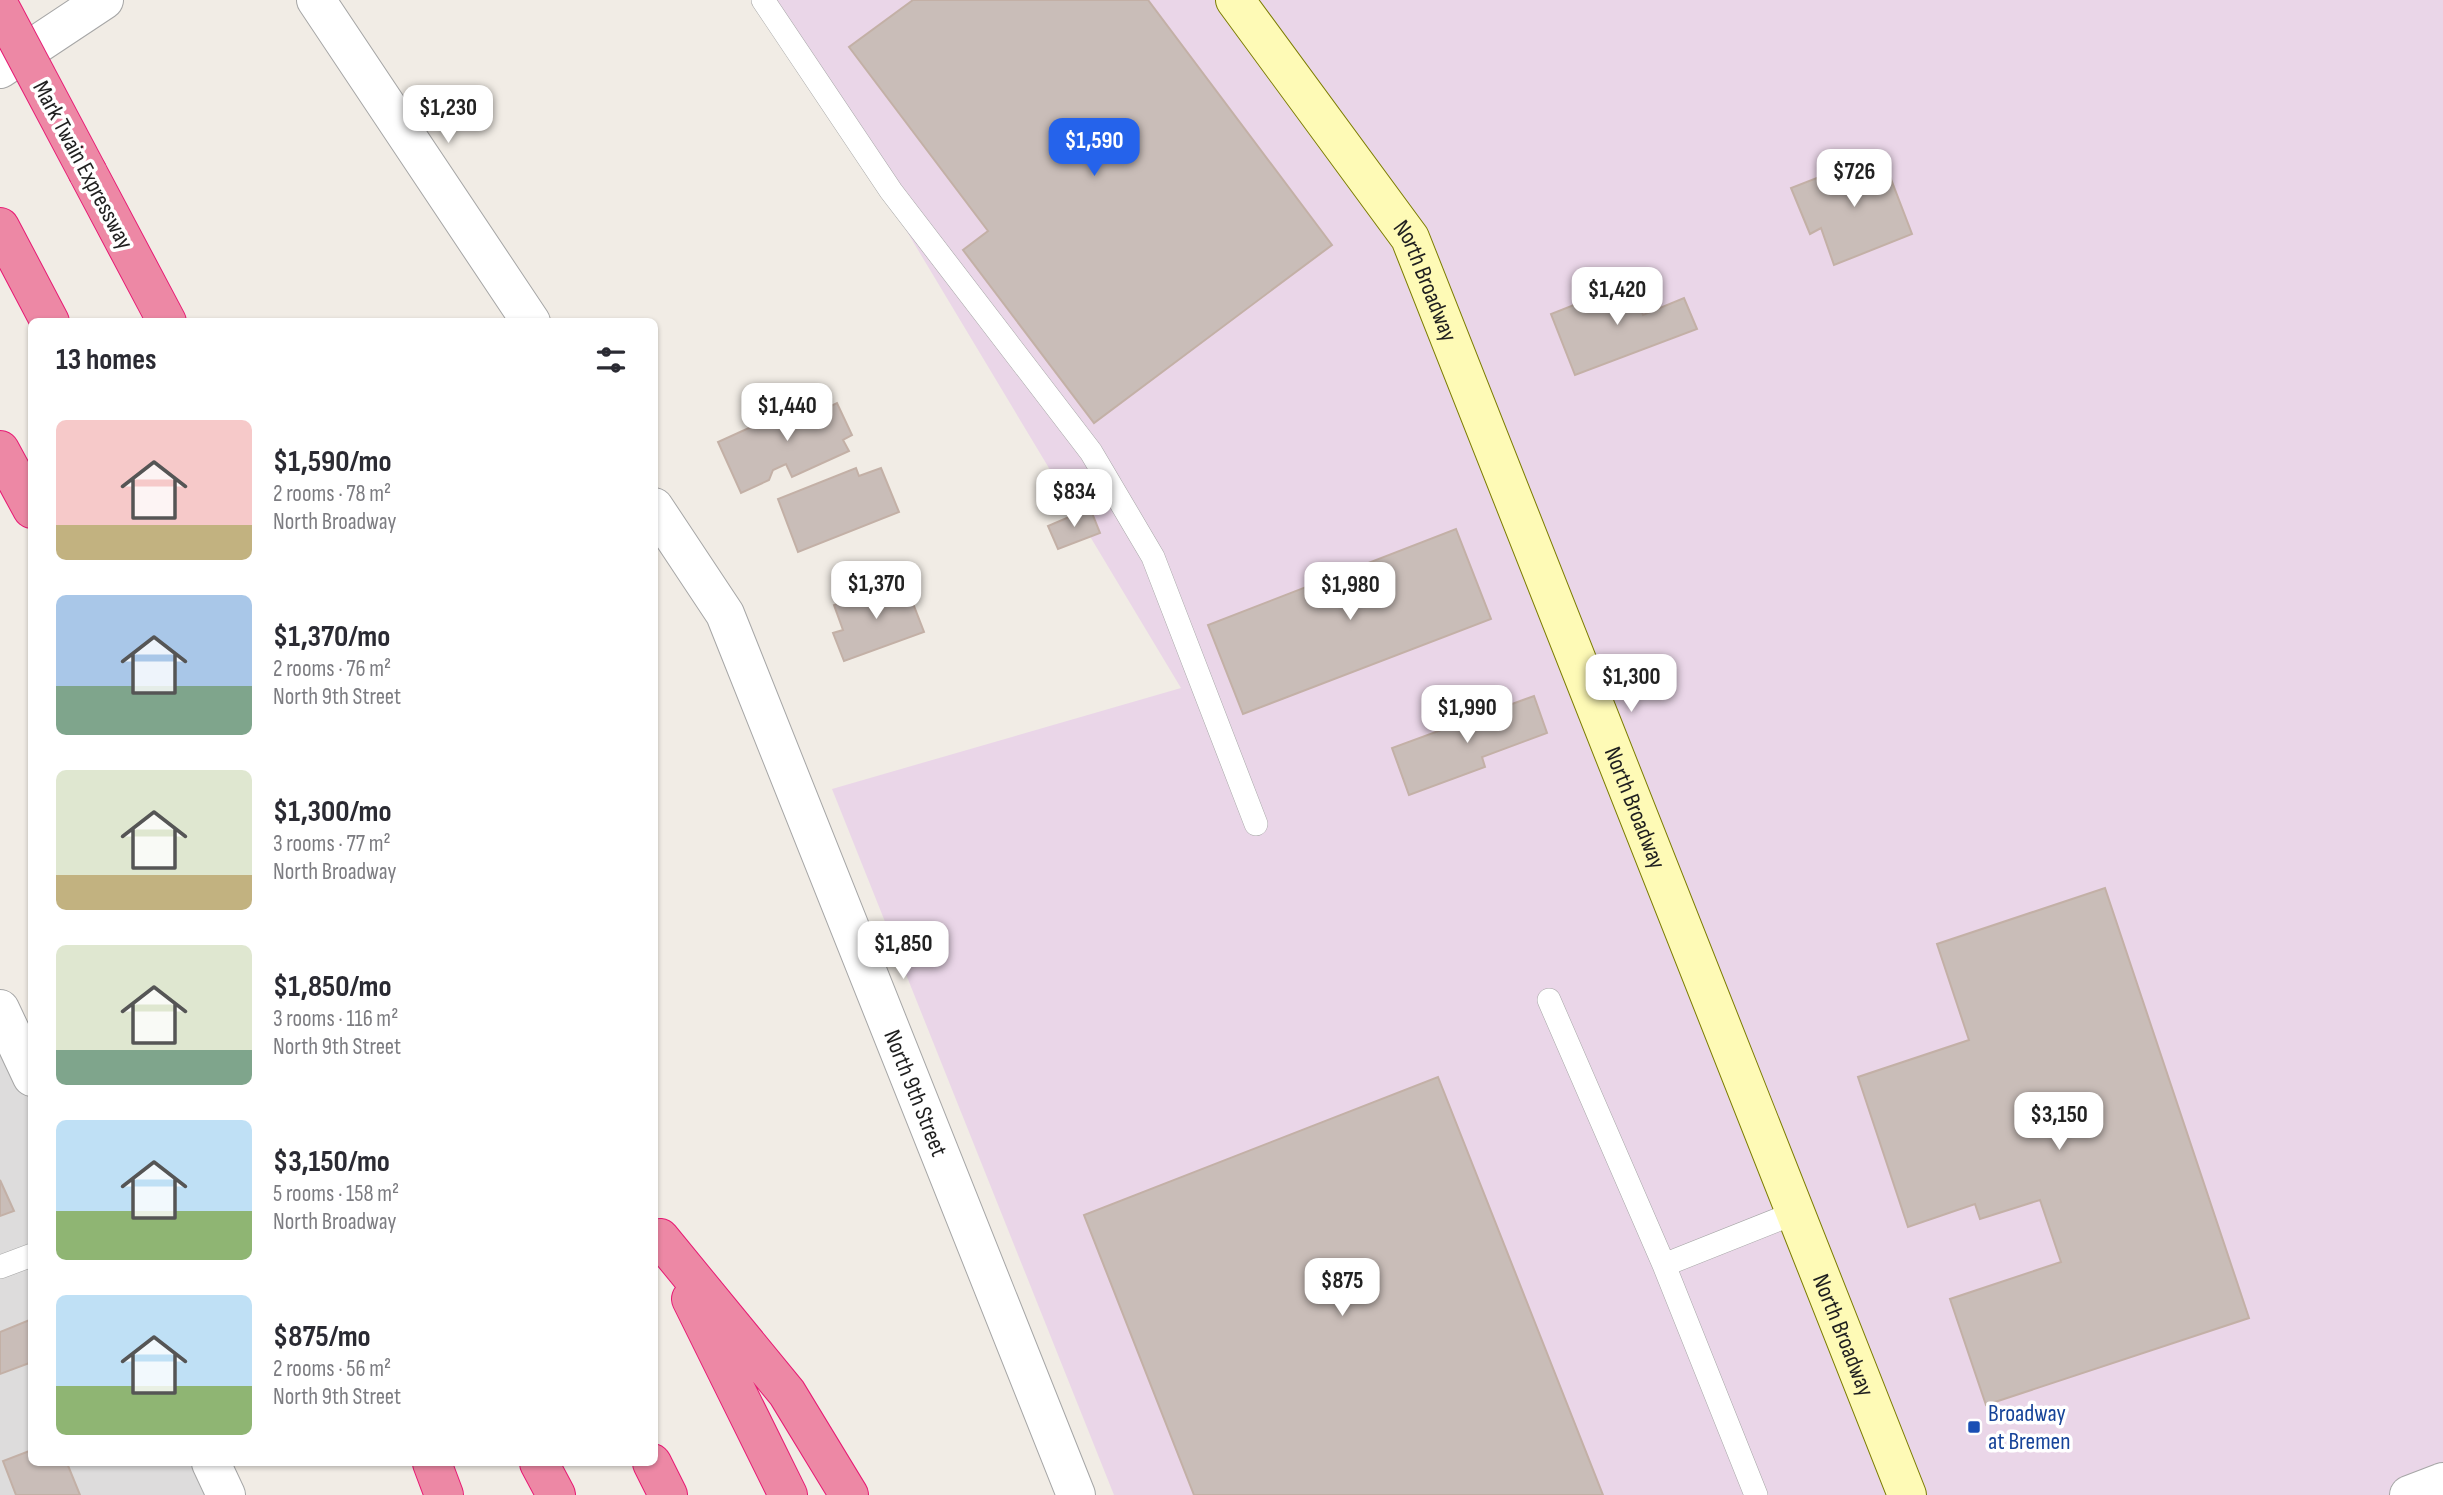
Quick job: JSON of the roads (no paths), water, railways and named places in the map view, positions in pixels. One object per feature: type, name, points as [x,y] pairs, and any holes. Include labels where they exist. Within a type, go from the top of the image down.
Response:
[{"type":"highway","name":"Mark Twain Expressway","points":[[0,7],[165,318]]},
{"type":"highway","points":[[1,229],[48,318]]},
{"type":"highway","points":[[0,450],[28,502]]},
{"type":"highway","points":[[658,1234],[787,1393],[849,1495]]},
{"type":"highway","points":[[658,1235],[788,1495]]},
{"type":"highway","points":[[433,1466],[444,1495]]},
{"type":"highway","points":[[541,1466],[556,1495]]},
{"type":"highway","points":[[654,1466],[668,1495]]},
{"type":"main road","name":"North Broadway","points":[[1235,0],[1410,238],[1907,1495]]},
{"type":"street","points":[[0,69],[104,0]]},
{"type":"street","points":[[316,0],[528,318]]},
{"type":"street","name":"North 9th Street","points":[[658,513],[725,614],[1076,1495]]},
{"type":"street","points":[[0,1009],[28,1068]]},
{"type":"street","points":[[212,1466],[226,1495]]},
{"type":"street","points":[[2409,1495],[2443,1482]]},
{"type":"lane","points":[[763,0],[891,191],[1091,452],[1153,557],[1256,824]]},
{"type":"lane","points":[[1549,1000],[1664,1265],[1756,1495]]},
{"type":"lane","points":[[1664,1265],[1797,1212]]},
{"type":"lane","points":[[0,1267],[28,1256]]},
{"type":"place","name":"Broadway at Bremen","points":[[1974,1427]]}]
